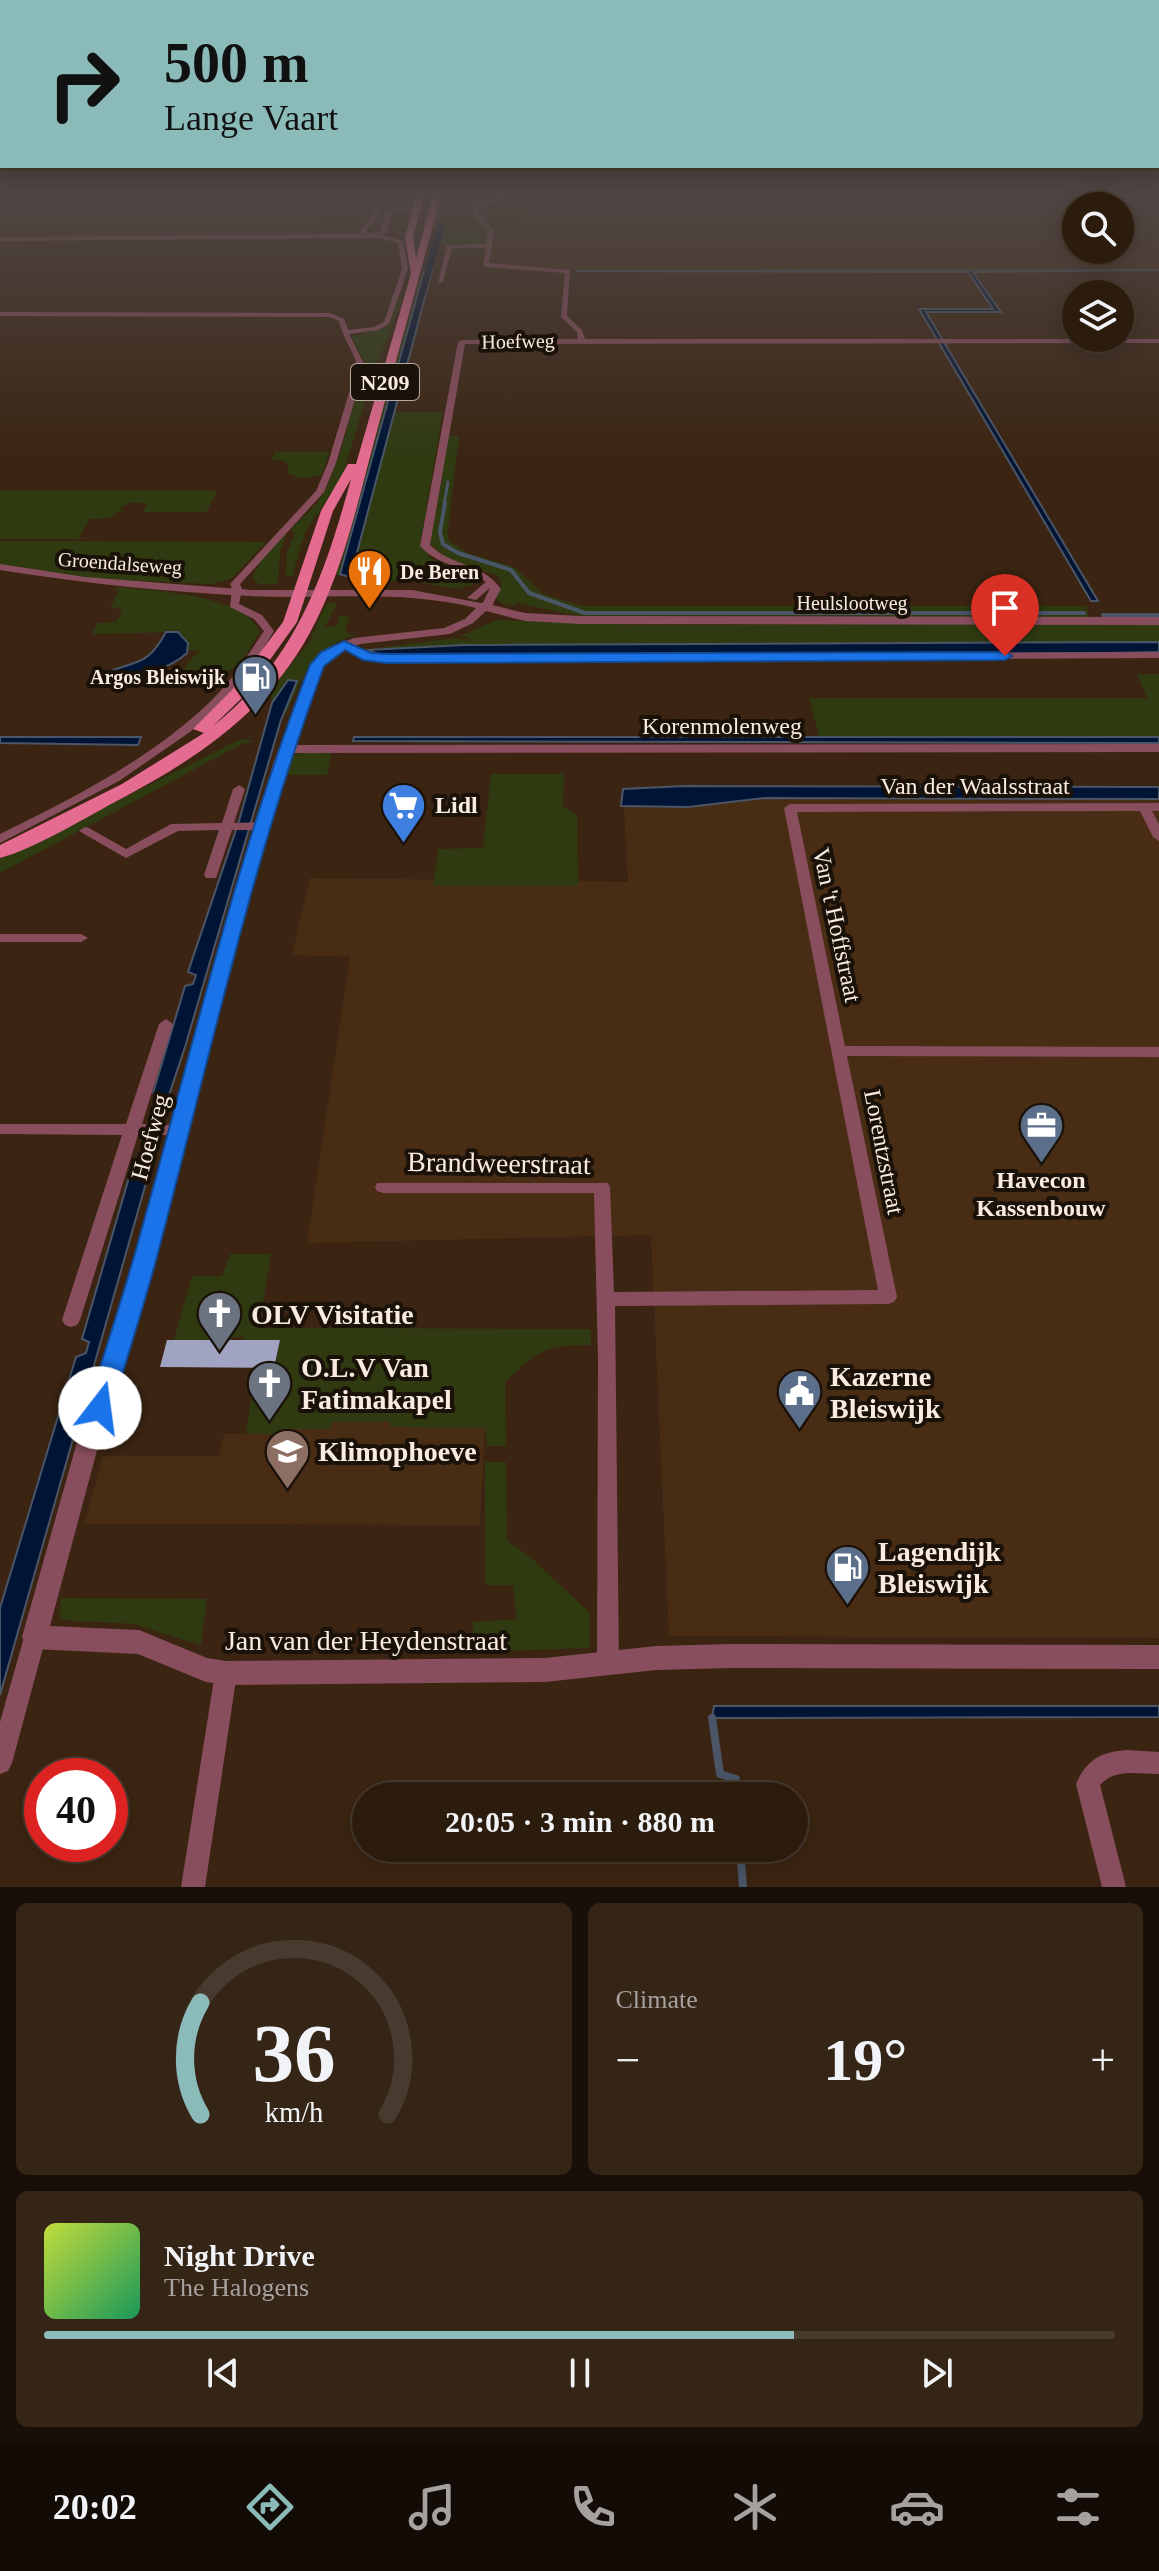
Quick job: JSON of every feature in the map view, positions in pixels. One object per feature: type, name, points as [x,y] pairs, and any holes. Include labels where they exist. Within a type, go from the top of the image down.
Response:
[{"type":"main road","name":"N209","points":[[117,791],[186,741],[238,693],[290,622],[327,511],[352,468],[410,280]]},
{"type":"main road","name":"N209","points":[[0,852],[187,753],[245,708],[297,644],[324,589],[416,280]]},
{"type":"street","points":[[344,333],[381,328],[389,317],[401,280]]},
{"type":"street","name":"Hoefweg","points":[[492,582],[483,574],[441,559],[425,546],[462,342],[582,341],[580,331],[564,317],[567,280]]},
{"type":"street","points":[[0,314],[324,314],[340,317],[344,333],[357,352],[361,366],[326,479],[309,506],[263,550],[248,571],[245,584],[237,589],[234,605],[258,617],[269,631],[261,646],[220,697],[188,728],[132,768],[0,839]]},
{"type":"street","points":[[582,341],[1159,341]]},
{"type":"street","name":"Groendalseweg","points":[[0,567],[85,580],[237,589],[324,589]]},
{"type":"street","points":[[344,645],[435,634],[452,628],[469,621],[486,605],[496,589],[492,582],[470,601],[452,628]]},
{"type":"street","name":"Heulslootweg","points":[[324,589],[412,593],[470,601],[525,617],[620,621],[1159,621]]},
{"type":"street","points":[[344,645],[368,657],[386,659],[1159,655]]},
{"type":"street","name":"Hoefweg","points":[[0,1763],[92,1428],[148,1246],[259,826],[317,665],[331,651],[344,645]]},
{"type":"street","name":"Korenmolenweg","points":[[285,749],[1159,748]]},
{"type":"street","points":[[211,875],[231,826],[239,789]]},
{"type":"street","points":[[1144,807],[1159,837]]},
{"type":"street","name":"Van der Waalsstraat","points":[[790,808],[1159,807]]},
{"type":"street","name":"Van 't Hoffstraat","points":[[790,808],[840,1051]]},
{"type":"street","points":[[85,831],[126,854],[175,827],[259,826]]},
{"type":"street","points":[[0,954],[5,938],[81,938]]},
{"type":"street","name":"Hoefweg","points":[[71,1320],[166,1024]]},
{"type":"street","points":[[840,1051],[1159,1052]]},
{"type":"street","name":"Lorentzstraat","points":[[604,1299],[888,1297],[840,1051]]},
{"type":"street","points":[[0,1129],[178,1130]]},
{"type":"street","name":"Brandweerstraat","points":[[383,1187],[602,1187],[604,1299]]},
{"type":"street","points":[[604,1299],[608,1665]]},
{"type":"street","name":"Jan van der Heydenstraat","points":[[35,1637],[139,1642],[206,1670],[226,1673],[545,1670],[656,1658],[730,1656],[1159,1657]]},
{"type":"street","points":[[193,1887],[226,1673]]},
{"type":"street","points":[[1114,1887],[1088,1784],[1093,1771],[1104,1763],[1159,1763]]},
{"type":"shaded area","points":[[1159,789],[1159,1638],[669,1636],[651,1235],[307,1243],[350,957],[292,955],[310,878],[628,882],[623,790]]},
{"type":"shaded area","name":"Klimophoeve","points":[[332,1422],[391,1422],[391,1427],[485,1428],[480,1525],[84,1524],[103,1456],[219,1456],[224,1434],[278,1434],[280,1429],[330,1429]]},
{"type":"green space","points":[[421,280],[340,574],[351,574],[394,412],[443,412],[420,546],[432,559],[471,577],[474,584],[456,589],[418,582],[359,580],[334,574]]},
{"type":"green space","points":[[398,300],[402,300],[376,366],[341,480],[306,530],[292,576],[288,577],[287,553],[295,533],[291,529],[317,503],[328,485],[365,364],[352,337],[389,326]]},
{"type":"green space","points":[[447,436],[459,436],[449,541],[468,553],[514,567],[543,594],[583,606],[1086,606],[1090,618],[579,616],[516,603],[513,606],[501,603],[495,597],[502,586],[498,576],[448,559],[430,544]]},
{"type":"green space","points":[[275,452],[329,452],[322,475],[303,478],[289,474],[286,461],[271,460]]},
{"type":"green space","points":[[0,491],[218,491],[206,512],[143,512],[147,504],[131,502],[110,518],[90,519],[79,537],[87,539],[0,539]]},
{"type":"green space","points":[[287,533],[280,552],[278,584],[262,585],[254,581],[253,576],[261,560]]},
{"type":"green space","points":[[0,541],[266,542],[232,578],[211,584],[95,579],[0,565]]},
{"type":"green space","points":[[117,587],[174,593],[218,602],[251,620],[260,632],[242,661],[216,681],[183,674],[187,663],[200,651],[188,650],[188,643],[178,632],[92,634],[98,623],[116,622],[123,609],[110,608],[119,591],[114,590]]},
{"type":"green space","points":[[338,602],[325,627],[337,626],[340,616],[349,616],[347,622],[354,622],[345,625],[347,633],[356,635],[341,640],[319,655],[284,714],[297,681],[288,680],[272,703],[270,690],[309,643],[326,604]]},
{"type":"green space","points":[[497,620],[639,625],[1159,623],[1159,642],[369,649],[455,638],[477,640],[460,636]]},
{"type":"green space","points":[[1137,674],[1159,674],[1159,737],[819,737],[809,698],[1147,698]]},
{"type":"green space","points":[[241,739],[254,741],[240,745],[0,873],[0,859]]},
{"type":"green space","points":[[308,751],[332,751],[327,775],[288,775],[293,755]]},
{"type":"green space","points":[[491,774],[564,774],[563,806],[577,815],[578,886],[433,886],[438,849],[483,848]]},
{"type":"green space","points":[[230,1254],[271,1254],[259,1328],[591,1329],[591,1345],[562,1346],[542,1352],[505,1382],[506,1446],[487,1446],[485,1428],[391,1427],[390,1422],[332,1422],[331,1429],[280,1429],[279,1434],[246,1434],[254,1379],[274,1378],[279,1341],[243,1340],[243,1337],[233,1337],[232,1340],[174,1340],[192,1276],[222,1276]]},
{"type":"green space","points":[[485,1462],[506,1462],[507,1541],[528,1555],[590,1613],[589,1648],[472,1652],[473,1622],[517,1619],[513,1585],[485,1585]]},
{"type":"green space","points":[[61,1598],[207,1599],[201,1645],[133,1624],[63,1620],[59,1616]]},
{"type":"water","points":[[421,280],[430,280],[351,575],[340,574]]},
{"type":"water","points":[[973,280],[979,280],[1001,312],[926,312],[1098,601],[1091,601],[919,309],[993,309]]},
{"type":"water","points":[[166,632],[178,632],[188,643],[187,653],[178,660],[147,672],[101,676],[145,658]]},
{"type":"water","points":[[1159,642],[1159,652],[1108,653],[381,655],[367,650],[464,645]]},
{"type":"water","points":[[288,680],[297,681],[281,720],[185,1047],[167,1101],[157,1100],[153,1093],[185,986],[193,984],[196,975],[188,972],[239,821],[272,703]]},
{"type":"water","points":[[0,737],[141,737],[138,745],[0,743]]},
{"type":"water","points":[[354,737],[1159,737],[1159,743],[353,741]]},
{"type":"water","points":[[685,786],[1159,787],[1159,799],[765,798],[688,807],[621,806],[623,789]]},
{"type":"water","points":[[139,1159],[150,1159],[146,1183],[0,1695],[0,1608],[76,1357],[86,1353],[89,1342],[82,1339],[132,1167]]},
{"type":"water","points":[[714,1706],[1159,1706],[1159,1717],[712,1718]]},
{"type":"building","name":"OLV Visitatie","points":[[167,1340],[280,1340],[274,1368],[160,1367]]},
{"type":"waterway","points":[[421,295],[425,280]]},
{"type":"waterway","points":[[444,505],[448,482]]},
{"type":"waterway","points":[[445,503],[440,532],[443,544],[458,553],[511,570],[529,593],[585,613],[1084,613]]},
{"type":"waterway","points":[[1103,615],[1159,615]]},
{"type":"waterway","points":[[712,1718],[720,1774],[736,1779],[736,1782]]},
{"type":"waterway","points":[[741,1862],[743,1887]]},
{"type":"place","name":"De Beren","points":[[369,611]]},
{"type":"place","name":"Argos Bleiswijk","points":[[256,716]]},
{"type":"place","name":"Lidl","points":[[404,844]]},
{"type":"place","name":"Havecon Kassenbouw","points":[[1041,1165]]},
{"type":"place","name":"OLV Visitatie","points":[[220,1353]]},
{"type":"place","name":"O.L.V Van Fatimakapel","points":[[270,1422]]},
{"type":"place","name":"Kazerne Bleiswijk","points":[[799,1431]]},
{"type":"place","name":"Klimophoeve","points":[[287,1490]]},
{"type":"place","name":"Lagendijk Bleiswijk","points":[[847,1606]]},
{"type":"route","points":[[100,1408],[148,1246],[185,1102],[281,761],[317,665],[326,655],[344,645],[368,657],[386,659],[1005,656]]}]
